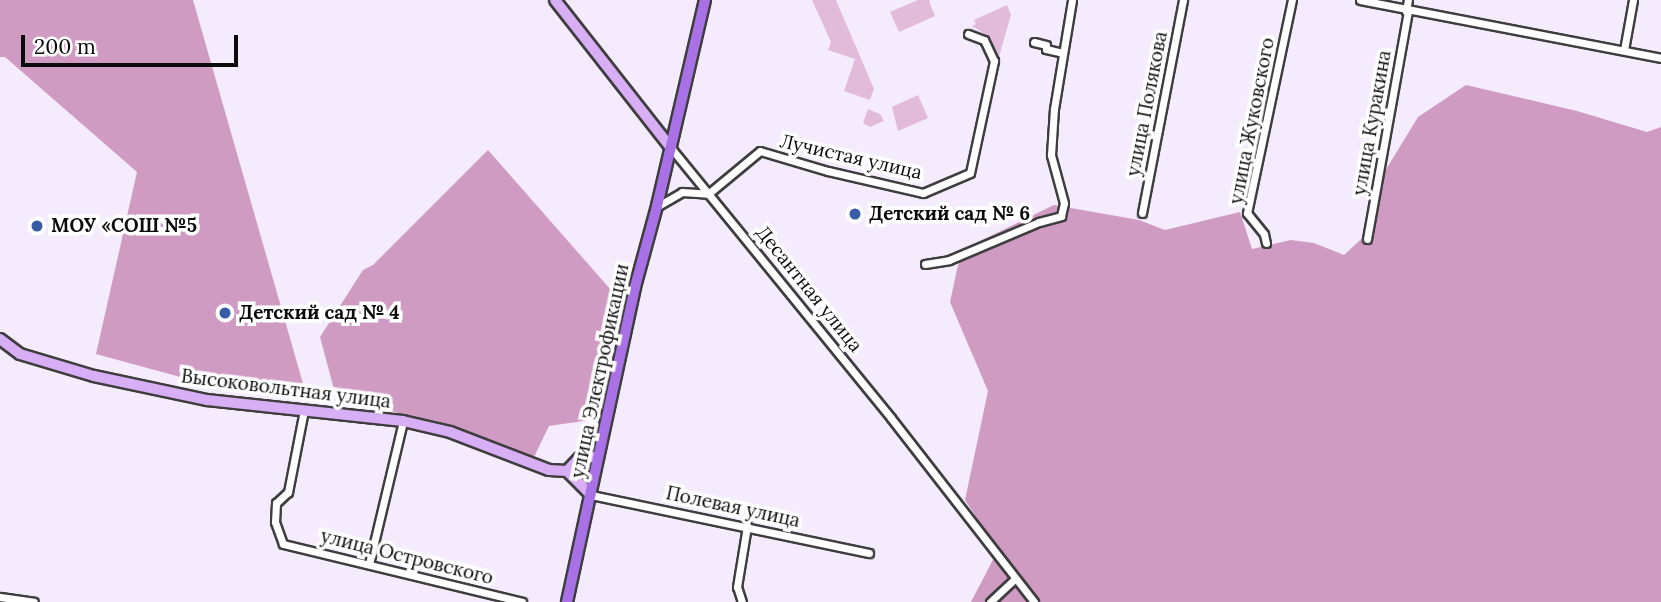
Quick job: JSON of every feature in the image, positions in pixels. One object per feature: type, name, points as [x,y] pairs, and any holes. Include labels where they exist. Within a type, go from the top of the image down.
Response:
[{"type":"main road","name":"улица Электрофикации","points":[[567,602],[635,287],[657,206],[705,0]]},
{"type":"street","name":"Десантная улица","points":[[555,0],[671,148],[891,418],[1034,602]]},
{"type":"street","points":[[925,264],[949,260],[1039,222],[1061,216],[1064,203],[1051,155],[1054,109],[1072,0]]},
{"type":"street","name":"улица Полякова","points":[[1142,213],[1183,0]]},
{"type":"street","name":"улица Жуковского","points":[[1266,243],[1264,234],[1247,213],[1292,0]]},
{"type":"street","points":[[1360,0],[1661,58]]},
{"type":"street","name":"улица Куракина","points":[[1367,239],[1408,0]]},
{"type":"street","points":[[1624,50],[1633,0]]},
{"type":"street","name":"Лучистая улица","points":[[708,194],[760,151],[815,168],[923,193],[970,173],[994,61],[984,40],[968,34]]},
{"type":"street","points":[[1034,42],[1046,45],[1046,50],[1063,53]]},
{"type":"street","points":[[657,206],[682,192],[708,194]]},
{"type":"street","name":"Высоковольтная улица","points":[[0,341],[20,354],[64,370],[207,400],[403,421],[450,432],[549,470],[567,471]]},
{"type":"street","name":"улица Островского","points":[[304,410],[288,492],[276,503],[275,522],[283,544],[523,602]]},
{"type":"street","points":[[369,564],[403,421]]},
{"type":"street","points":[[591,495],[567,471],[579,458],[598,457]]},
{"type":"street","name":"Полевая улица","points":[[591,495],[869,553]]},
{"type":"street","points":[[742,602],[737,587],[747,526]]},
{"type":"street","points":[[990,602],[1015,579]]},
{"type":"street","points":[[0,597],[34,602]]},
{"type":"shaded area","points":[[0,0],[193,0],[306,394],[184,378],[96,354],[137,172],[5,57],[0,57]]},
{"type":"shaded area","points":[[812,0],[836,0],[874,89],[870,100],[844,91],[855,59],[828,50],[831,42]]},
{"type":"shaded area","points":[[918,0],[931,0],[929,1],[935,16],[899,32],[890,12]]},
{"type":"shaded area","points":[[1007,5],[1011,15],[998,60],[988,36],[972,26],[976,24],[974,20]]},
{"type":"shaded area","points":[[1466,85],[1577,111],[1647,132],[1661,127],[1661,602],[971,602],[998,550],[965,500],[988,391],[950,302],[958,265],[968,247],[1054,205],[1139,220],[1165,230],[1240,212],[1252,249],[1291,240],[1314,243],[1344,255],[1374,227],[1382,176],[1418,117]]},
{"type":"shaded area","points":[[918,95],[928,118],[898,131],[892,107]]},
{"type":"shaded area","points":[[868,109],[880,114],[884,121],[870,127],[863,123]]},
{"type":"shaded area","points":[[488,150],[618,298],[597,419],[549,426],[534,457],[335,393],[320,337],[363,270],[373,265]]},
{"type":"place","name":"Детский сад № 6","points":[[855,214]]},
{"type":"place","name":"МОУ «СОШ №5","points":[[37,226]]},
{"type":"place","name":"Детский сад № 4","points":[[225,313]]}]
